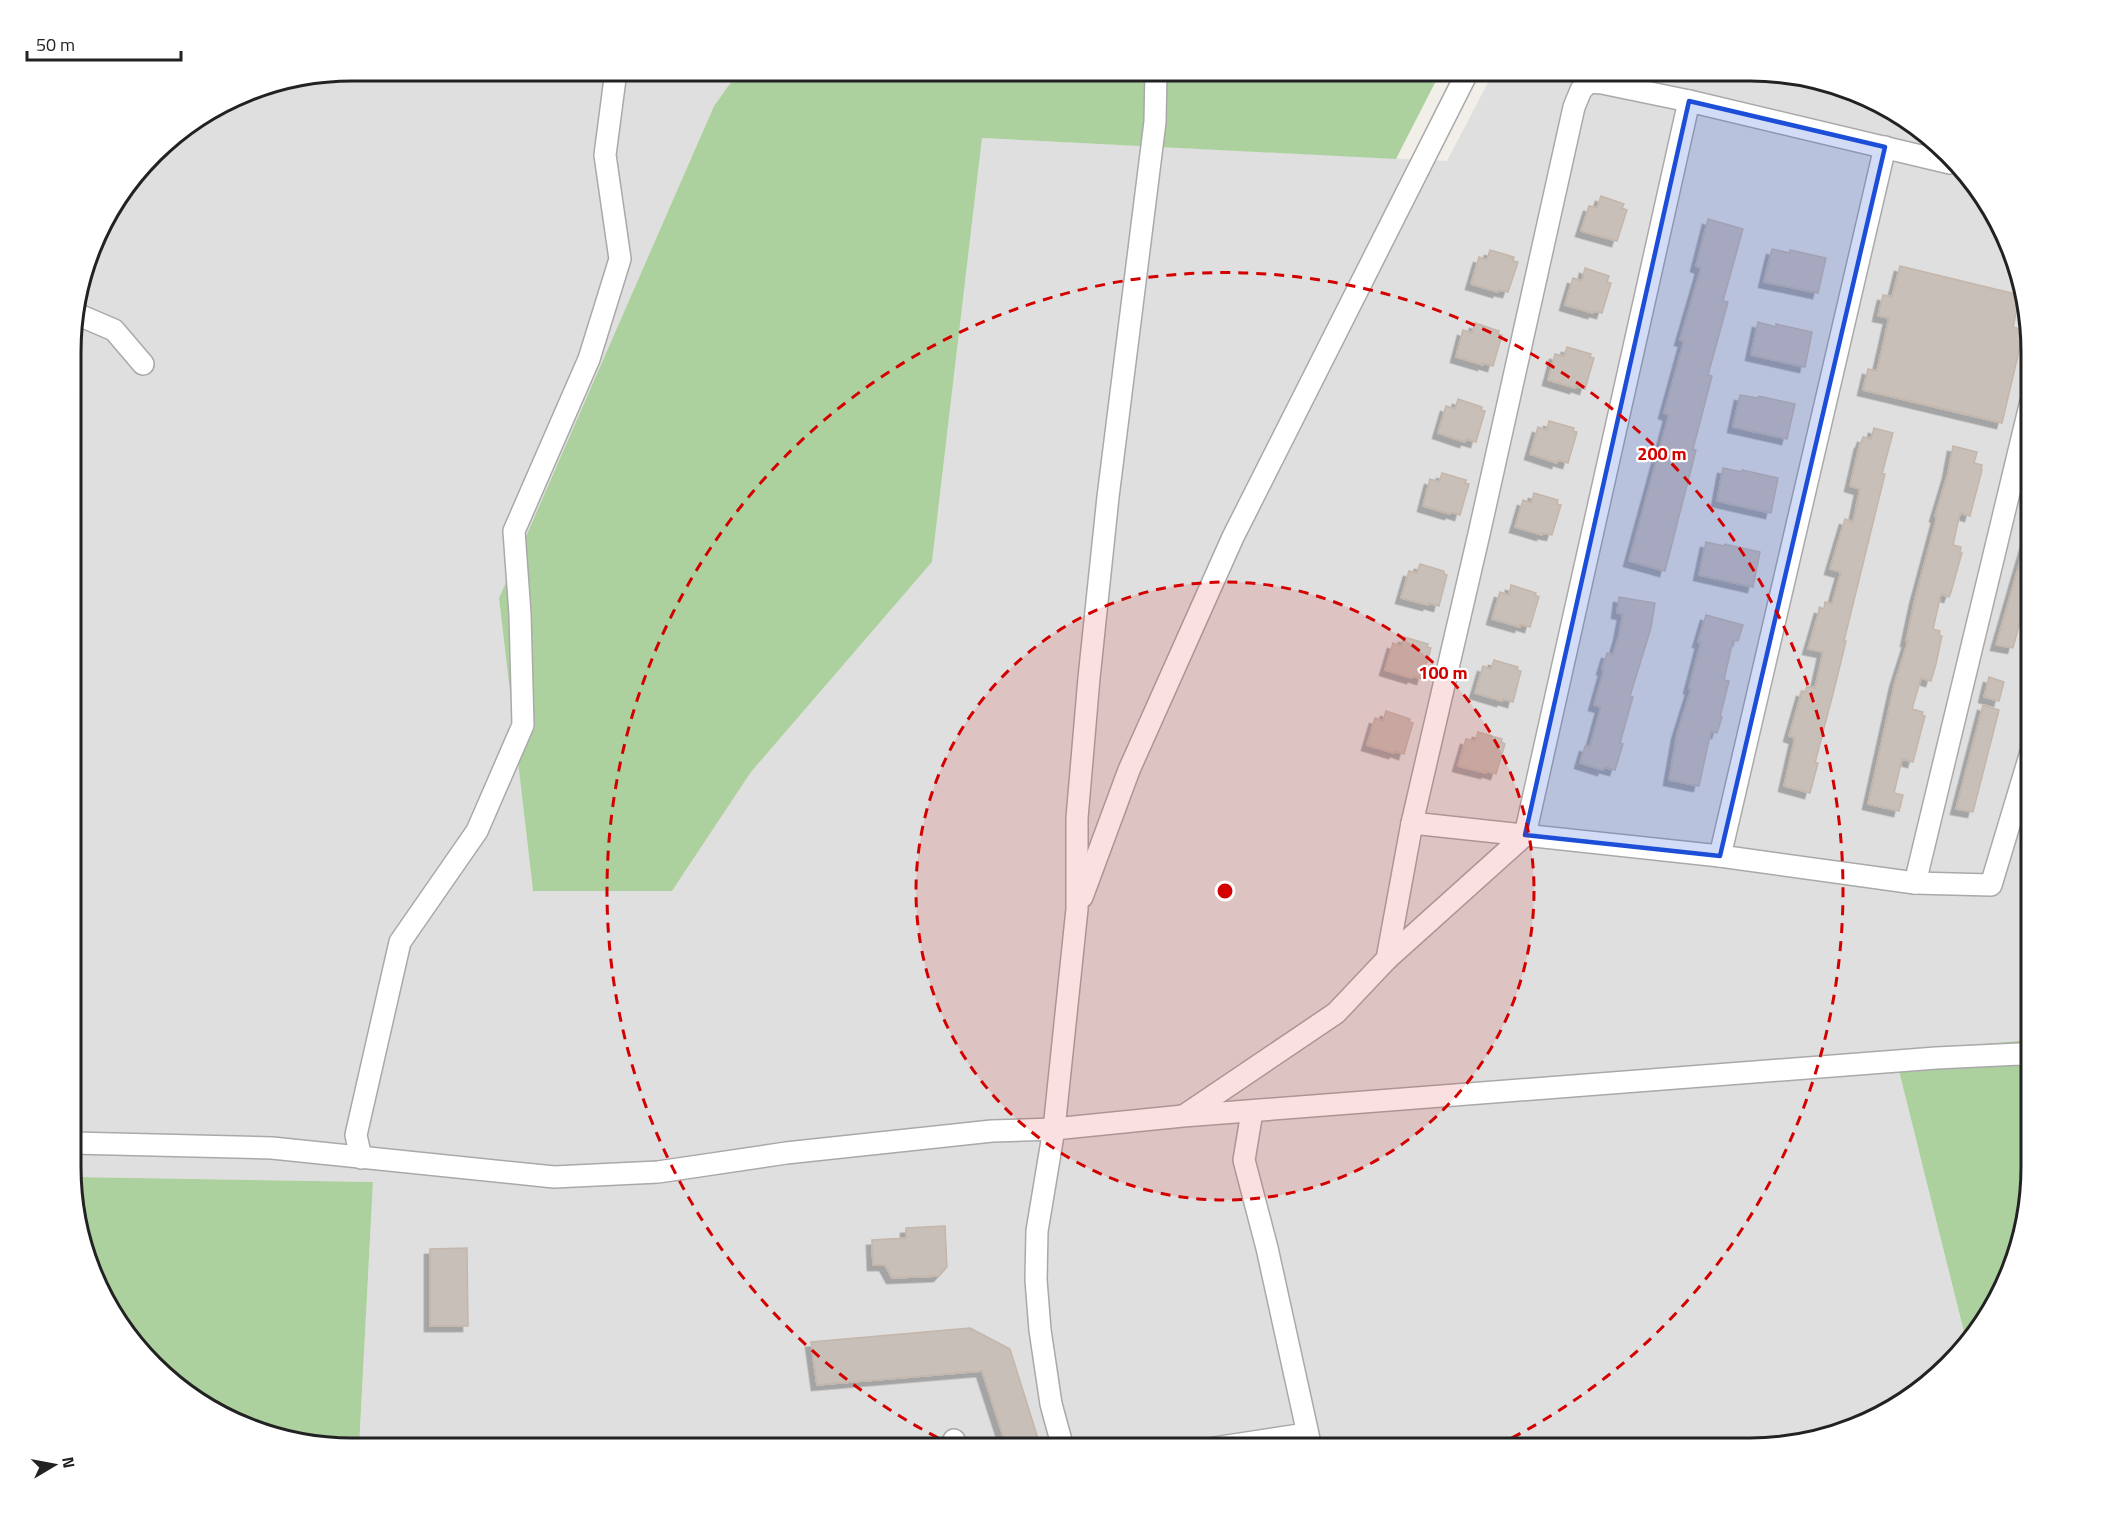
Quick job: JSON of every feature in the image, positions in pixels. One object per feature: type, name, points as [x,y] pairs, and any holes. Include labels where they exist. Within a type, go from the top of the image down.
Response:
[{"type":"street","points":[[361,1158],[356,1135],[400,942],[477,831],[523,725],[520,614],[514,531],[589,359],[620,259],[604,156],[615,81]]},
{"type":"street","points":[[1060,1438],[1051,1404],[1040,1330],[1036,1280],[1037,1231],[1054,1129],[1077,909],[1077,818],[1089,678],[1108,497],[1155,122],[1156,81]]},
{"type":"street","points":[[1077,909],[1129,770],[1233,537],[1463,81]]},
{"type":"street","points":[[1387,959],[1412,823],[1574,107],[1581,90],[1589,82],[1689,101],[1943,161]]},
{"type":"street","points":[[1183,1116],[1336,1013],[1387,959],[1525,835],[1689,101]]},
{"type":"street","points":[[1720,856],[1885,147]]},
{"type":"street","points":[[83,317],[114,330],[143,364]]},
{"type":"street","points":[[1915,883],[2021,443]]},
{"type":"street","points":[[1412,823],[1720,856],[1915,883],[1991,885],[2021,785]]},
{"type":"street","points":[[81,1143],[272,1148],[566,1176],[658,1172],[809,1151],[992,1131],[1054,1129],[1183,1116],[2021,1053]]},
{"type":"street","points":[[1252,1112],[1244,1160],[1267,1248],[1308,1438]]},
{"type":"highlighted area","points":[[1689,101],[1885,147],[1720,856],[1525,835]]},
{"type":"shaded area","points":[[352,81],[732,81],[714,106],[499,598],[533,891],[672,891],[751,772],[932,562],[982,138],[1447,161],[1489,81],[1785,83],[1837,95],[1885,117],[1915,137],[1954,173],[1985,217],[2007,265],[2012,282],[2019,317],[2021,352],[2021,1041],[1894,1051],[1964,1333],[1929,1371],[1885,1402],[1837,1424],[1820,1429],[1785,1436],[1750,1438],[360,1438],[373,1182],[82,1177],[81,352],[83,317],[95,265],[117,217],[137,187],[173,148],[217,117],[265,95],[317,83]]},
{"type":"green space","points":[[732,81],[1436,81],[1396,159],[982,138],[932,562],[751,772],[672,891],[533,891],[499,598],[714,106]]},
{"type":"green space","points":[[2021,1041],[2021,1167],[2016,1220],[2007,1254],[1993,1287],[1964,1333],[1894,1051]]},
{"type":"green space","points":[[82,1177],[373,1182],[360,1438],[352,1438],[317,1436],[265,1424],[217,1402],[187,1382],[160,1359],[137,1332],[109,1287],[90,1237],[83,1202]]},
{"type":"building","points":[[1601,196],[1624,204],[1622,208],[1627,210],[1617,241],[1581,231],[1589,206],[1597,208]]},
{"type":"building","points":[[1708,219],[1743,229],[1723,301],[1728,302],[1708,375],[1712,376],[1693,449],[1696,450],[1665,571],[1629,561],[1669,415],[1664,413],[1684,341],[1680,340],[1701,268],[1696,266]]},
{"type":"building","points":[[1772,249],[1790,253],[1790,250],[1826,258],[1818,293],[1764,282]]},
{"type":"building","points":[[1490,250],[1514,257],[1513,261],[1518,262],[1508,292],[1499,290],[1498,292],[1471,284],[1479,257],[1487,260]]},
{"type":"building","points":[[1900,266],[2015,294],[2017,307],[2013,327],[2020,329],[2021,345],[2002,423],[1863,390],[1868,369],[1877,371],[1889,318],[1878,316],[1883,295],[1892,297]]},
{"type":"building","points":[[1585,268],[1609,276],[1607,282],[1611,283],[1602,313],[1594,311],[1593,313],[1565,305],[1573,278],[1582,281]]},
{"type":"building","points":[[1758,322],[1812,332],[1805,367],[1751,355]]},
{"type":"building","points":[[1475,323],[1499,331],[1498,334],[1502,335],[1493,366],[1456,357],[1463,330],[1472,333]]},
{"type":"building","points":[[1567,347],[1591,354],[1590,357],[1594,358],[1585,389],[1548,380],[1555,354],[1564,356]]},
{"type":"building","points":[[1740,395],[1758,398],[1759,396],[1795,404],[1787,439],[1733,427]]},
{"type":"building","points":[[1458,399],[1482,407],[1481,410],[1485,411],[1476,442],[1466,439],[1465,442],[1438,433],[1446,406],[1455,409]]},
{"type":"building","points":[[1549,421],[1574,428],[1573,431],[1577,432],[1568,463],[1558,460],[1557,463],[1530,454],[1538,427],[1547,430]]},
{"type":"building","points":[[1874,428],[1893,433],[1844,641],[1846,641],[1815,763],[1818,763],[1810,793],[1784,786],[1795,738],[1789,736],[1802,691],[1805,692],[1807,686],[1815,688],[1823,652],[1808,649],[1820,608],[1824,609],[1825,602],[1832,604],[1841,572],[1830,569],[1845,519],[1853,522],[1860,489],[1850,486],[1860,443],[1863,437],[1871,439]]},
{"type":"building","points":[[1953,446],[1977,452],[1974,463],[1982,465],[1982,470],[1970,516],[1960,513],[1953,545],[1961,547],[1960,553],[1962,553],[1949,597],[1941,594],[1933,629],[1940,631],[1939,635],[1942,636],[1936,664],[1931,681],[1921,678],[1912,709],[1923,712],[1922,715],[1925,716],[1913,762],[1902,759],[1894,793],[1903,795],[1899,811],[1868,804],[1895,682],[1908,641],[1906,641],[1915,599]]},
{"type":"building","points":[[1723,468],[1778,478],[1771,513],[1717,501]]},
{"type":"building","points":[[1442,473],[1466,480],[1465,483],[1469,484],[1460,515],[1423,506],[1430,479],[1439,482]]},
{"type":"building","points":[[1534,493],[1558,500],[1557,504],[1561,505],[1552,535],[1542,533],[1542,535],[1515,527],[1523,500],[1531,503]]},
{"type":"building","points":[[1706,542],[1760,552],[1753,587],[1699,575]]},
{"type":"building","points":[[2021,559],[2021,618],[2013,648],[1996,645]]},
{"type":"building","points":[[1420,564],[1444,571],[1447,575],[1439,606],[1401,598],[1409,571],[1417,573]]},
{"type":"building","points":[[1511,585],[1536,593],[1535,595],[1539,597],[1530,627],[1520,624],[1520,627],[1492,619],[1500,592],[1509,595]]},
{"type":"building","points":[[1619,597],[1655,603],[1651,628],[1630,696],[1633,697],[1615,770],[1604,767],[1603,770],[1580,763],[1585,746],[1590,747],[1601,707],[1594,705],[1604,670],[1602,669],[1607,653],[1613,655],[1619,635],[1623,614],[1617,613]]},
{"type":"building","points":[[1706,615],[1743,625],[1738,641],[1733,640],[1724,680],[1729,681],[1720,717],[1722,717],[1717,733],[1711,731],[1699,786],[1669,780],[1677,734],[1691,689],[1689,688],[1701,642],[1698,642]]},
{"type":"building","points":[[1404,637],[1428,644],[1427,647],[1431,648],[1422,679],[1385,670],[1393,643],[1401,646]]},
{"type":"building","points":[[1494,660],[1518,667],[1517,670],[1521,671],[1513,702],[1475,693],[1483,666],[1491,669]]},
{"type":"building","points":[[1989,677],[2004,682],[1999,701],[1984,697]]},
{"type":"building","points":[[1983,705],[1999,710],[1973,812],[1956,809]]},
{"type":"building","points":[[1386,711],[1410,719],[1409,722],[1413,723],[1404,754],[1367,745],[1375,718],[1383,721]]},
{"type":"building","points":[[1478,732],[1502,739],[1501,742],[1505,744],[1496,774],[1458,766],[1466,739],[1475,741]]},
{"type":"building","points":[[945,1226],[947,1267],[939,1276],[892,1278],[885,1265],[873,1265],[872,1240],[906,1238],[906,1228]]},
{"type":"building","points":[[467,1248],[468,1326],[430,1326],[430,1249]]},
{"type":"building","points":[[970,1328],[1010,1349],[1038,1438],[1004,1438],[982,1371],[817,1385],[811,1342]]}]
